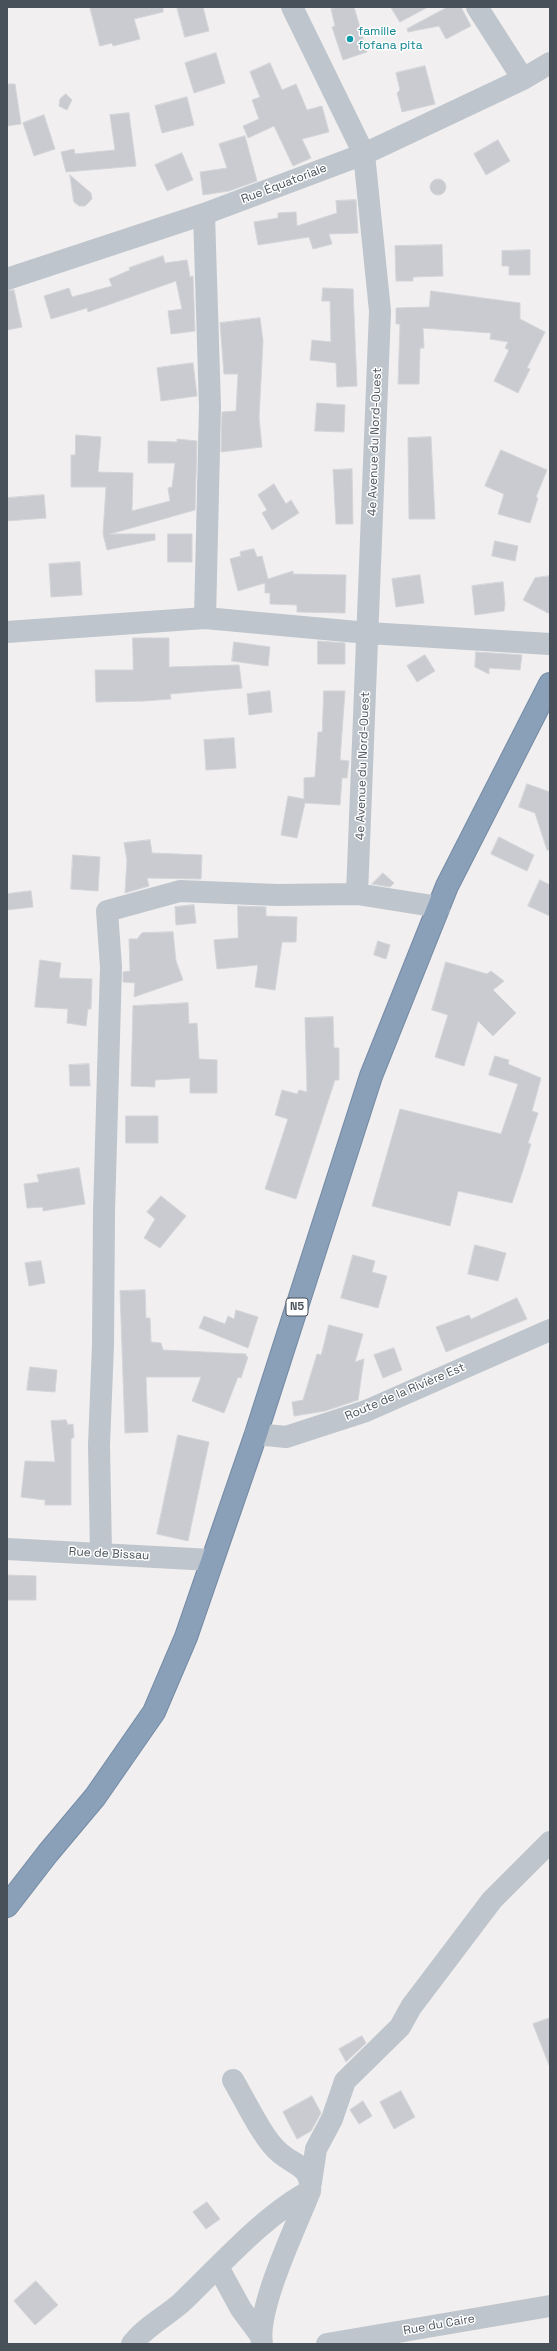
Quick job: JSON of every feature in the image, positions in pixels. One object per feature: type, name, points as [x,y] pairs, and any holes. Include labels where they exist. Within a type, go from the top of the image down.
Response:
[{"type":"highway","name":"N5","points":[[7,1906],[48,1853],[95,1797],[154,1712],[186,1637],[211,1560],[256,1434],[371,1076],[447,886],[550,684]]},
{"type":"street","name":"4e Avenue du Nord-Ouest","points":[[292,7],[364,154],[380,311],[358,894]]},
{"type":"street","points":[[477,7],[523,79]]},
{"type":"street","name":"Rue Équatoriale","points":[[7,279],[204,214],[364,154],[523,79],[550,63]]},
{"type":"street","points":[[204,214],[210,407],[205,618]]},
{"type":"street","points":[[7,632],[205,618],[368,633],[550,644]]},
{"type":"street","points":[[101,1554],[99,1445],[103,1345],[104,1212],[111,967],[108,911],[180,891],[277,895],[358,894],[439,907]]},
{"type":"street","name":"Route de la Rivière Est","points":[[256,1434],[286,1437],[366,1411],[550,1330]]},
{"type":"street","name":"Rue de Bissau","points":[[7,1549],[211,1560]]},
{"type":"street","points":[[261,2340],[265,2310],[278,2270],[310,2187],[316,2149],[332,2119],[345,2081],[400,2027],[411,2007],[492,1900],[550,1842]]},
{"type":"street","points":[[233,2080],[265,2134],[279,2153],[305,2170],[310,2187]]},
{"type":"street","points":[[132,2344],[179,2304],[269,2220],[310,2187]]},
{"type":"street","points":[[218,2267],[241,2309],[261,2340]]},
{"type":"street","name":"Rue du Caire","points":[[327,2344],[550,2306]]},
{"type":"building","points":[[90,7],[163,7],[163,12],[134,19],[140,39],[113,46],[112,43],[100,46]]},
{"type":"building","points":[[177,7],[203,7],[209,31],[185,37]]},
{"type":"building","name":"famille fofana pita","points":[[338,7],[354,7],[367,52],[343,60],[332,27],[335,26],[331,9]]},
{"type":"building","points":[[391,7],[428,7],[400,22]]},
{"type":"building","points":[[448,7],[461,7],[471,26],[446,39],[439,26],[408,32],[407,29]]},
{"type":"building","points":[[216,53],[225,83],[194,93],[185,63]]},
{"type":"building","points":[[270,63],[282,90],[296,84],[307,110],[322,106],[329,132],[302,139],[311,158],[293,166],[274,126],[248,138],[243,126],[259,119],[252,100],[260,97],[250,72]]},
{"type":"building","points":[[425,66],[435,104],[402,112],[397,93],[400,90],[396,73]]},
{"type":"building","points":[[7,84],[15,84],[21,124],[7,126]]},
{"type":"building","points":[[66,94],[72,100],[67,110],[59,106],[60,99]]},
{"type":"building","points":[[187,97],[194,125],[162,133],[155,106]]},
{"type":"building","points":[[129,113],[136,166],[66,172],[61,152],[74,149],[75,154],[115,150],[110,115]]},
{"type":"building","points":[[44,115],[55,149],[34,156],[23,123]]},
{"type":"building","points":[[245,136],[257,181],[229,191],[203,195],[200,172],[227,168],[219,144]]},
{"type":"building","points":[[498,140],[510,161],[486,175],[474,154]]},
{"type":"building","points":[[182,153],[193,180],[167,191],[155,165]]},
{"type":"building","points":[[70,175],[91,193],[92,199],[85,206],[79,206],[74,202]]},
{"type":"building","points":[[438,179],[444,181],[446,187],[444,193],[438,195],[432,193],[430,187],[432,181]]},
{"type":"building","points":[[356,200],[358,233],[329,234],[332,244],[313,249],[309,237],[258,245],[254,222],[278,218],[278,213],[296,212],[297,226],[337,213],[336,201]]},
{"type":"building","points":[[442,245],[443,276],[413,277],[413,281],[396,281],[395,246]]},
{"type":"building","points":[[530,250],[530,275],[509,275],[509,266],[502,266],[502,251]]},
{"type":"building","points":[[163,256],[165,263],[187,260],[190,277],[193,276],[195,331],[171,334],[168,311],[182,309],[176,281],[88,312],[87,308],[51,319],[44,296],[69,288],[72,297],[112,286],[109,279],[130,270],[129,268]]},
{"type":"building","points":[[323,288],[353,289],[357,386],[337,387],[336,363],[310,360],[312,340],[331,342],[330,301],[322,301]]},
{"type":"building","points":[[14,290],[22,327],[7,330],[7,291]]},
{"type":"building","points":[[431,291],[520,303],[520,319],[545,332],[527,368],[530,369],[518,393],[494,381],[509,350],[505,348],[508,342],[490,339],[491,333],[423,328],[424,348],[420,348],[419,384],[398,384],[400,324],[396,324],[396,308],[429,307]]},
{"type":"building","points":[[260,318],[263,341],[259,418],[262,447],[221,452],[222,412],[236,411],[238,374],[224,374],[220,323]]},
{"type":"building","points":[[193,363],[197,396],[161,401],[157,368]]},
{"type":"building","points":[[317,403],[345,405],[344,432],[315,431]]},
{"type":"building","points":[[76,435],[101,437],[98,472],[133,473],[132,511],[170,501],[168,488],[172,487],[175,463],[148,463],[148,441],[177,442],[177,439],[197,441],[195,510],[110,534],[155,534],[155,540],[107,550],[103,534],[106,487],[71,487],[71,455],[75,455]]},
{"type":"building","points":[[431,437],[435,519],[409,519],[408,438]]},
{"type":"building","points":[[501,450],[547,470],[536,497],[538,498],[530,523],[498,514],[504,494],[485,486]]},
{"type":"building","points":[[352,469],[353,524],[336,524],[333,470]]},
{"type":"building","points":[[274,484],[286,504],[291,500],[299,513],[272,530],[262,513],[267,510],[258,495]]},
{"type":"building","points":[[44,495],[46,518],[7,521],[7,498]]},
{"type":"building","points":[[168,534],[192,534],[192,562],[168,562]]},
{"type":"building","points":[[495,541],[518,546],[515,561],[492,556]]},
{"type":"building","points":[[254,549],[257,557],[262,556],[268,579],[293,571],[293,574],[346,575],[345,613],[297,612],[297,605],[270,604],[270,593],[265,593],[265,583],[238,591],[230,559],[241,556],[240,552]]},
{"type":"building","points":[[80,562],[82,595],[51,597],[49,564]]},
{"type":"building","points":[[420,575],[424,603],[396,607],[392,579]]},
{"type":"building","points":[[550,576],[550,614],[523,600],[535,578]]},
{"type":"building","points":[[503,582],[505,604],[504,611],[475,615],[472,586]]},
{"type":"building","points":[[133,638],[169,638],[169,667],[239,665],[242,688],[170,694],[171,699],[96,702],[95,670],[133,670]]},
{"type":"building","points":[[318,641],[345,643],[345,664],[318,664]]},
{"type":"building","points":[[234,642],[270,647],[268,666],[232,661]]},
{"type":"building","points":[[476,652],[522,655],[520,670],[489,668],[489,674],[475,667]]},
{"type":"building","points":[[425,655],[435,671],[417,682],[407,666]]},
{"type":"building","points":[[270,691],[272,712],[249,715],[247,694]]},
{"type":"building","points":[[324,691],[345,691],[340,760],[349,761],[347,778],[342,778],[340,805],[305,803],[297,838],[281,835],[288,796],[304,799],[304,778],[315,777],[318,732],[322,732]]},
{"type":"building","points":[[234,738],[236,768],[206,770],[204,740]]},
{"type":"building","points":[[527,784],[550,792],[550,850],[547,850],[535,813],[519,807]]},
{"type":"building","points":[[499,837],[534,855],[527,871],[491,854]]},
{"type":"building","points":[[150,840],[152,853],[202,855],[201,879],[147,878],[149,886],[125,893],[127,860],[124,843]]},
{"type":"building","points":[[73,855],[100,857],[98,891],[71,889]]},
{"type":"building","points":[[383,873],[394,883],[390,887],[372,884]]},
{"type":"building","points":[[540,880],[550,885],[550,916],[528,906]]},
{"type":"building","points":[[31,891],[33,907],[7,910],[7,894]]},
{"type":"building","points":[[194,905],[196,923],[176,925],[175,907]]},
{"type":"building","points":[[238,906],[266,907],[266,916],[297,917],[296,942],[282,942],[275,990],[255,987],[258,965],[217,969],[214,940],[238,938]]},
{"type":"building","points":[[173,932],[176,961],[183,980],[134,997],[135,983],[123,982],[123,972],[130,971],[129,939],[137,939],[142,933]]},
{"type":"building","points":[[378,941],[390,945],[386,959],[374,955]]},
{"type":"building","points":[[40,960],[61,963],[59,978],[92,979],[91,1009],[88,1009],[86,1026],[67,1023],[68,1009],[35,1007]]},
{"type":"building","points":[[446,962],[487,974],[491,971],[504,981],[493,990],[516,1013],[493,1036],[478,1021],[464,1066],[435,1057],[448,1015],[432,1010]]},
{"type":"building","points":[[188,1003],[189,1024],[197,1023],[199,1059],[217,1060],[217,1093],[190,1093],[190,1078],[155,1080],[155,1087],[131,1086],[133,1006]]},
{"type":"building","points":[[333,1017],[334,1048],[339,1048],[339,1080],[335,1080],[296,1199],[265,1189],[288,1119],[275,1115],[282,1090],[297,1094],[299,1090],[307,1092],[305,1018]]},
{"type":"building","points":[[495,1056],[509,1060],[508,1064],[541,1078],[532,1111],[538,1113],[528,1143],[531,1144],[512,1203],[458,1191],[450,1226],[372,1206],[400,1109],[501,1134],[518,1084],[489,1075]]},
{"type":"building","points":[[89,1064],[90,1086],[70,1086],[69,1065]]},
{"type":"building","points":[[126,1116],[158,1116],[158,1143],[126,1143]]},
{"type":"building","points":[[79,1168],[85,1204],[43,1211],[43,1207],[27,1208],[24,1184],[39,1182],[37,1175]]},
{"type":"building","points":[[161,1196],[186,1216],[160,1248],[144,1238],[155,1219],[147,1212]]},
{"type":"building","points":[[475,1245],[506,1253],[498,1281],[468,1274]]},
{"type":"building","points":[[353,1255],[375,1261],[372,1272],[387,1276],[378,1308],[341,1298]]},
{"type":"building","points":[[41,1261],[45,1283],[29,1286],[25,1263]]},
{"type":"building","points":[[145,1290],[146,1318],[150,1318],[151,1342],[161,1343],[163,1350],[246,1354],[248,1357],[241,1378],[238,1377],[224,1413],[192,1401],[201,1377],[146,1377],[148,1432],[125,1433],[120,1291]]},
{"type":"building","points":[[517,1298],[527,1319],[446,1352],[436,1327],[469,1315],[471,1319]]},
{"type":"building","points":[[236,1310],[258,1317],[248,1348],[199,1328],[204,1316],[225,1324],[228,1316],[234,1319]]},
{"type":"building","points":[[329,1325],[363,1334],[355,1362],[364,1359],[358,1400],[325,1411],[294,1416],[292,1402],[303,1400],[317,1354],[321,1355]]},
{"type":"building","points":[[394,1348],[402,1370],[383,1378],[374,1355]]},
{"type":"building","points":[[30,1367],[57,1370],[55,1392],[27,1390]]},
{"type":"building","points":[[66,1420],[68,1425],[73,1424],[74,1437],[71,1439],[71,1505],[45,1505],[45,1500],[21,1497],[25,1461],[55,1462],[51,1421]]},
{"type":"building","points":[[178,1435],[209,1442],[188,1541],[157,1534]]},
{"type":"building","points":[[7,1575],[36,1576],[36,1600],[7,1600]]},
{"type":"building","points":[[550,2018],[550,2065],[549,2065],[533,2024]]},
{"type":"building","points":[[362,2036],[366,2043],[346,2062],[339,2049]]},
{"type":"building","points":[[401,2091],[415,2117],[394,2129],[380,2102]]},
{"type":"building","points":[[312,2096],[321,2113],[311,2131],[297,2139],[283,2112]]},
{"type":"building","points":[[363,2101],[372,2116],[359,2124],[350,2110]]},
{"type":"building","points":[[207,2202],[220,2219],[206,2229],[193,2212]]},
{"type":"building","points":[[36,2281],[58,2305],[35,2325],[14,2301]]},
{"type":"place","name":"famille fofana pita","points":[[350,39]]}]
